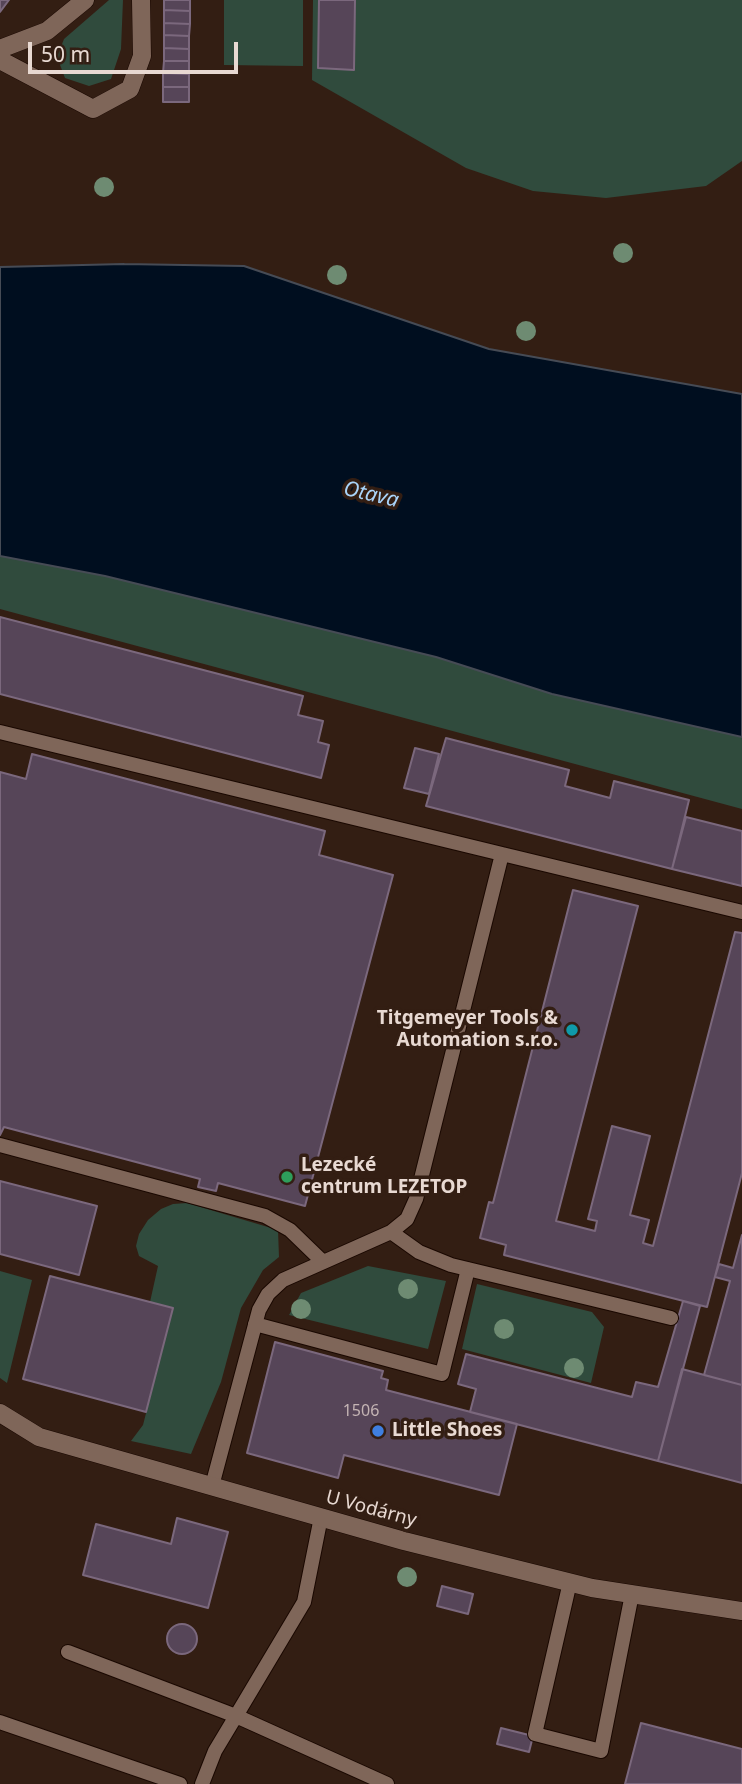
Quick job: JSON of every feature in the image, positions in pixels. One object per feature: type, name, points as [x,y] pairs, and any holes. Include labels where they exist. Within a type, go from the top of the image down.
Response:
[{"type":"street","points":[[0,49],[47,30],[85,0]]},
{"type":"street","points":[[0,60],[93,109],[130,89],[142,56],[141,0]]},
{"type":"street","name":"U Vodárny","points":[[0,1413],[39,1437],[321,1517],[570,1582],[742,1611]]},
{"type":"lane","points":[[0,732],[742,912]]},
{"type":"lane","points":[[212,1486],[255,1324],[268,1294],[283,1280],[391,1232],[407,1219],[416,1199],[502,854]]},
{"type":"lane","points":[[0,1145],[265,1216],[290,1230],[323,1262]]},
{"type":"lane","points":[[391,1232],[419,1252],[468,1269],[671,1318]]},
{"type":"lane","points":[[255,1324],[442,1374],[468,1269]]},
{"type":"lane","points":[[202,1784],[215,1751],[303,1602],[321,1517]]},
{"type":"lane","points":[[570,1582],[535,1734],[601,1751],[632,1594]]},
{"type":"lane","points":[[68,1653],[236,1716],[387,1784]]},
{"type":"lane","points":[[0,1722],[180,1784]]},
{"type":"green space","points":[[109,0],[123,0],[121,49],[111,79],[89,86],[65,78],[57,57],[64,39]]},
{"type":"green space","points":[[224,0],[303,0],[303,66],[224,65]]},
{"type":"green space","points":[[313,0],[742,0],[742,161],[706,186],[606,198],[533,191],[466,168],[312,80]]},
{"type":"green space","points":[[0,556],[105,576],[436,657],[552,694],[742,737],[742,809],[0,609]]},
{"type":"green space","points":[[187,1203],[278,1230],[279,1257],[263,1270],[241,1308],[221,1382],[191,1454],[131,1441],[143,1425],[173,1308],[150,1302],[158,1266],[139,1256],[136,1246],[139,1234],[148,1220],[161,1209],[173,1204]]},
{"type":"green space","points":[[368,1266],[446,1281],[428,1349],[289,1315],[301,1293]]},
{"type":"green space","points":[[0,1271],[32,1280],[7,1383],[0,1378]]},
{"type":"green space","points":[[477,1284],[592,1312],[604,1327],[591,1383],[462,1349]]},
{"type":"water","name":"Otava","points":[[124,264],[244,266],[489,349],[742,394],[742,737],[552,694],[436,657],[105,576],[0,556],[0,267]]},
{"type":"building","points":[[0,0],[9,0],[0,12]]},
{"type":"building","points":[[164,0],[190,0],[190,11],[164,10]]},
{"type":"building","points":[[319,0],[355,0],[354,70],[318,68]]},
{"type":"building","points":[[164,10],[190,11],[190,24],[164,23]]},
{"type":"building","points":[[164,23],[190,24],[189,36],[164,35]]},
{"type":"building","points":[[164,35],[189,36],[189,49],[164,48]]},
{"type":"building","points":[[164,48],[189,49],[189,61],[164,61]]},
{"type":"building","points":[[164,61],[189,61],[189,74],[163,73]]},
{"type":"building","points":[[163,73],[189,74],[189,87],[163,87]]},
{"type":"building","points":[[163,87],[189,87],[189,102],[163,102]]},
{"type":"building","points":[[0,617],[303,696],[298,715],[323,721],[318,742],[329,745],[321,778],[0,694]]},
{"type":"building","points":[[446,738],[569,770],[565,786],[610,798],[614,781],[689,800],[672,869],[426,806]]},
{"type":"building","points":[[415,748],[439,754],[429,794],[404,788]]},
{"type":"building","points":[[32,754],[325,831],[319,855],[393,875],[305,1206],[218,1183],[216,1191],[198,1187],[200,1179],[4,1127],[0,1135],[0,772],[26,779]]},
{"type":"building","points":[[686,817],[742,831],[742,886],[672,869]]},
{"type":"building","name":"Titgemeyer Tools & Automation s.r.o.","points":[[573,890],[638,906],[556,1221],[595,1231],[597,1221],[588,1219],[612,1126],[650,1136],[630,1215],[649,1220],[643,1243],[653,1246],[735,932],[742,933],[742,1173],[707,1307],[504,1255],[506,1245],[480,1238],[489,1202],[493,1203]]},
{"type":"building","points":[[0,1181],[97,1206],[79,1275],[0,1254]]},
{"type":"building","points":[[742,1235],[742,1385],[704,1375],[730,1281],[715,1277],[719,1264],[733,1268]]},
{"type":"building","points":[[50,1276],[173,1308],[146,1412],[23,1379]]},
{"type":"building","points":[[683,1301],[700,1306],[658,1461],[470,1412],[476,1389],[458,1384],[466,1354],[632,1397],[636,1382],[658,1387]]},
{"type":"building","points":[[275,1342],[383,1371],[381,1378],[388,1380],[386,1390],[517,1424],[499,1495],[344,1455],[338,1478],[247,1453]]},
{"type":"building","points":[[682,1369],[742,1385],[742,1483],[658,1461]]},
{"type":"building","points":[[177,1518],[228,1532],[208,1608],[83,1575],[96,1524],[171,1544]]},
{"type":"building","points":[[442,1586],[473,1594],[468,1614],[437,1606]]},
{"type":"building","points":[[182,1624],[193,1628],[197,1639],[193,1650],[182,1654],[171,1650],[167,1639],[171,1628]]},
{"type":"building","points":[[641,1723],[742,1749],[742,1784],[625,1784]]},
{"type":"building","points":[[501,1728],[533,1736],[529,1752],[497,1744]]},
{"type":"place","name":"Titgemeyer Tools & Automation s.r.o.","points":[[572,1030]]},
{"type":"place","name":"Lezecké centrum LEZETOP","points":[[287,1177]]},
{"type":"place","name":"Little Shoes","points":[[378,1431]]}]
